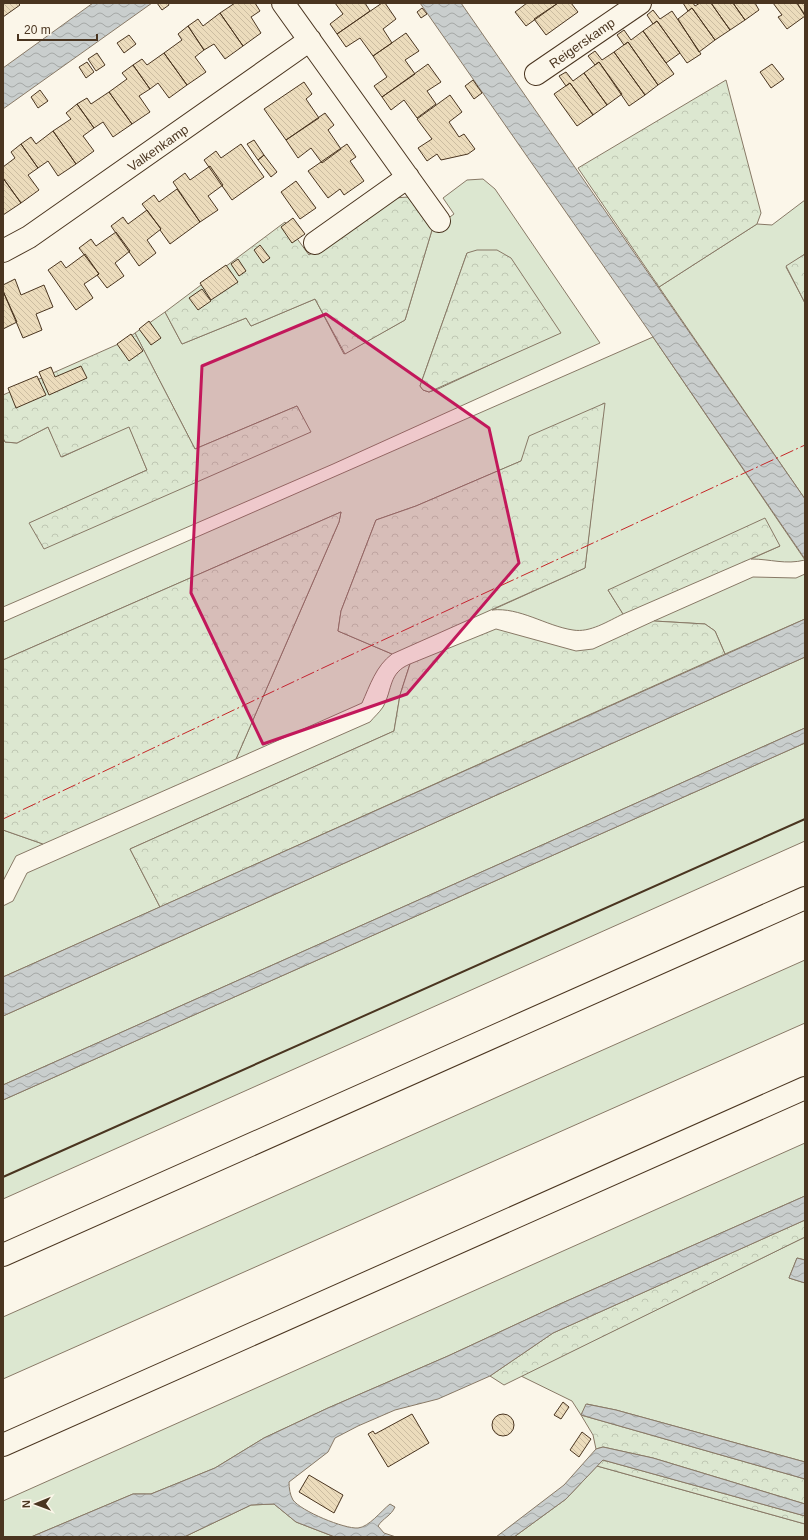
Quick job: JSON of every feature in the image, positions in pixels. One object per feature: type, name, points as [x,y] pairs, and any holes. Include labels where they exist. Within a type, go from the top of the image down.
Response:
[{"type":"main road","points":[[284,3],[439,221]]},
{"type":"main road","name":"Reigerskamp","points":[[536,74],[630,6]]},
{"type":"main road","name":"Valkenkamp","points":[[3,251],[29,237],[310,40]]},
{"type":"main road","points":[[315,244],[408,176]]},
{"type":"main road","points":[[3,1255],[805,898]]},
{"type":"main road","points":[[3,1445],[805,1088]]},
{"type":"highlighted area","points":[[326,314],[489,428],[519,563],[407,694],[263,744],[191,593],[202,366]]},
{"type":"green space","points":[[726,80],[761,213],[757,224],[659,287],[578,168]]},
{"type":"green space","points":[[483,179],[495,189],[600,343],[333,464],[3,607],[3,438],[5,442],[17,443],[48,427],[62,457],[129,426],[147,470],[30,523],[310,432],[297,406],[195,449],[135,333],[165,312],[182,344],[246,318],[251,326],[315,299],[344,354],[405,320],[432,230],[454,214],[443,198],[467,180]],"holes":[[[467,253],[560,332],[438,389],[429,392],[423,390],[420,386]]]},
{"type":"green space","points":[[408,197],[432,230],[405,320],[345,354],[315,299],[251,326],[246,318],[182,344],[165,312],[285,222],[309,255],[394,198]]},
{"type":"green space","points":[[805,200],[805,254],[786,267],[805,303],[805,499],[659,287],[757,224],[772,225]]},
{"type":"green space","points":[[477,250],[497,250],[511,258],[561,333],[429,392],[423,390],[420,386],[467,253]]},
{"type":"green space","points":[[805,254],[805,303],[786,266]]},
{"type":"green space","points":[[135,333],[195,449],[297,406],[311,432],[44,549],[29,523],[147,470],[129,427],[61,457],[48,427],[17,443],[5,442],[3,438],[3,395],[123,342]]},
{"type":"green space","points":[[653,337],[805,560],[784,562],[751,559],[780,546],[608,590],[623,614],[599,626],[586,630],[563,628],[513,611],[492,610],[585,568],[604,403],[521,461],[416,506],[376,520],[341,611],[338,631],[392,654],[386,659],[378,670],[362,703],[236,759],[339,522],[341,512],[3,660],[3,622]]},
{"type":"green space","points":[[605,403],[585,568],[392,654],[338,631],[341,611],[376,520],[416,506],[521,461],[529,436]]},
{"type":"green space","points":[[341,512],[339,522],[236,759],[43,844],[3,830],[3,660]]},
{"type":"green space","points":[[765,518],[780,546],[623,614],[608,590]]},
{"type":"green space","points":[[805,574],[805,619],[725,654],[715,631],[705,624],[654,621],[753,577],[796,578]]},
{"type":"green space","points":[[654,621],[705,624],[715,631],[725,654],[160,907],[130,849],[394,731],[400,695],[410,664],[496,629],[576,651],[593,649]]},
{"type":"green space","points":[[805,657],[805,728],[3,1085],[3,1016]]},
{"type":"green space","points":[[410,664],[400,695],[394,731],[130,849],[160,907],[3,977],[3,906],[13,901],[27,873],[370,722],[383,707],[394,677],[398,672]]},
{"type":"green space","points":[[805,743],[805,841],[3,1199],[3,1100]]},
{"type":"green space","points":[[3,830],[43,844],[16,856],[3,881]]},
{"type":"green space","points":[[805,960],[805,1023],[3,1379],[3,1317]]},
{"type":"green space","points":[[805,1143],[805,1196],[560,1304],[448,1356],[328,1408],[264,1438],[215,1468],[151,1494],[133,1494],[31,1537],[3,1537],[3,1501]]},
{"type":"green space","points":[[805,1220],[805,1237],[504,1385],[490,1376],[553,1333]]},
{"type":"green space","points":[[805,1237],[805,1260],[797,1258],[789,1278],[805,1283],[805,1462],[616,1410],[587,1404],[581,1415],[572,1401],[521,1376]]},
{"type":"green space","points":[[581,1415],[805,1479],[805,1504],[653,1458],[603,1447],[596,1449],[593,1435]]},
{"type":"green space","points":[[603,1460],[805,1516],[805,1524],[597,1466]]},
{"type":"green space","points":[[597,1466],[805,1524],[805,1537],[514,1537],[566,1499]]},
{"type":"green space","points":[[274,1504],[296,1522],[335,1537],[184,1537],[251,1505]]},
{"type":"water","points":[[93,3],[152,3],[3,109],[3,68]]},
{"type":"water","points":[[420,3],[461,3],[805,499],[805,559],[653,337]]},
{"type":"water","points":[[805,619],[805,657],[3,1016],[3,977]]},
{"type":"water","points":[[805,728],[805,743],[3,1100],[3,1085]]},
{"type":"water","points":[[805,1196],[805,1220],[553,1333],[490,1376],[438,1399],[395,1410],[358,1426],[335,1438],[328,1452],[289,1482],[291,1496],[298,1504],[313,1514],[352,1528],[358,1528],[366,1525],[390,1504],[395,1507],[378,1526],[384,1533],[396,1537],[335,1537],[296,1522],[274,1504],[251,1505],[184,1537],[31,1537],[133,1494],[151,1494],[215,1468],[264,1438],[328,1408],[448,1356],[560,1304]]},
{"type":"water","points":[[797,1258],[805,1260],[805,1283],[789,1278]]},
{"type":"water","points":[[586,1404],[616,1410],[805,1462],[805,1479],[581,1415]]},
{"type":"water","points":[[603,1447],[653,1458],[805,1504],[805,1516],[603,1460],[566,1499],[514,1537],[496,1537],[564,1485],[596,1449]]},
{"type":"building","points":[[3,3],[18,3],[20,5],[3,17]]},
{"type":"building","points":[[157,3],[168,3],[169,5],[162,10]]},
{"type":"building","points":[[235,3],[255,3],[260,11],[251,17],[261,33],[243,46],[220,13]]},
{"type":"building","points":[[335,3],[365,3],[370,11],[337,34],[330,24],[343,14]]},
{"type":"building","points":[[382,3],[385,3],[396,19],[383,29],[392,43],[373,56],[360,38],[346,47],[337,34]]},
{"type":"building","points":[[527,3],[558,3],[526,26],[515,12]]},
{"type":"building","points":[[558,3],[571,3],[578,12],[546,35],[534,19]]},
{"type":"building","points":[[683,3],[693,3],[695,6],[700,3],[711,3],[730,30],[715,40],[692,8],[688,11]]},
{"type":"building","points":[[711,3],[733,3],[745,20],[730,30]]},
{"type":"building","points":[[733,3],[755,3],[759,10],[745,20]]},
{"type":"building","points":[[773,3],[797,3],[805,16],[787,29],[778,17],[782,15]]},
{"type":"building","points":[[797,3],[805,3],[805,15]]},
{"type":"building","points":[[422,8],[427,14],[421,18],[417,12]]},
{"type":"building","points":[[692,8],[715,40],[699,52],[678,19]]},
{"type":"building","points":[[653,10],[660,19],[672,11],[701,54],[687,63],[657,21],[653,24],[647,15]]},
{"type":"building","points":[[220,13],[243,46],[225,59],[214,44],[204,50],[188,26],[198,19],[203,26]]},
{"type":"building","points":[[657,21],[680,53],[666,63],[643,31]]},
{"type":"building","points":[[188,26],[204,50],[195,57],[206,72],[187,85],[164,53],[182,40],[178,34]]},
{"type":"building","points":[[624,30],[631,40],[643,31],[674,74],[658,85],[628,42],[624,45],[617,35]]},
{"type":"building","points":[[406,33],[419,51],[405,60],[415,74],[382,97],[374,86],[387,77],[373,56]]},
{"type":"building","points":[[129,35],[136,44],[124,53],[117,43]]},
{"type":"building","points":[[628,42],[658,85],[645,95],[614,52]]},
{"type":"building","points":[[595,51],[602,60],[614,52],[645,95],[629,106],[599,62],[595,65],[588,56]]},
{"type":"building","points":[[97,53],[105,65],[96,71],[88,59]]},
{"type":"building","points":[[164,53],[187,85],[169,98],[158,83],[150,89],[133,65],[142,59],[147,65]]},
{"type":"building","points":[[87,62],[94,72],[86,78],[79,67]]},
{"type":"building","points":[[599,62],[622,94],[607,105],[584,73]]},
{"type":"building","points":[[428,64],[441,82],[427,91],[436,104],[417,118],[404,100],[391,110],[382,97]]},
{"type":"building","points":[[772,64],[784,79],[771,88],[760,72]]},
{"type":"building","points":[[133,65],[150,89],[139,96],[150,112],[132,124],[109,92],[127,79],[122,73]]},
{"type":"building","points":[[566,72],[573,81],[584,73],[607,105],[593,115],[570,83],[566,86],[559,76]]},
{"type":"building","points":[[473,80],[482,93],[474,99],[465,86]]},
{"type":"building","points":[[304,82],[312,94],[306,99],[319,118],[286,140],[264,109]]},
{"type":"building","points":[[570,83],[593,115],[577,126],[554,94]]},
{"type":"building","points":[[40,90],[48,101],[38,108],[31,97]]},
{"type":"building","points":[[109,92],[132,124],[113,137],[103,122],[94,128],[77,104],[87,98],[91,104]]},
{"type":"building","points":[[450,95],[462,112],[449,122],[459,137],[464,134],[475,149],[468,154],[441,160],[437,154],[427,161],[418,148],[432,139],[417,119]]},
{"type":"building","points":[[77,104],[94,128],[83,136],[94,151],[76,164],[53,131],[71,119],[66,113]]},
{"type":"building","points":[[325,113],[334,125],[328,130],[341,149],[322,163],[311,148],[298,158],[286,140]]},
{"type":"building","points":[[53,131],[76,164],[58,176],[48,161],[38,168],[21,144],[31,137],[36,144]]},
{"type":"building","points":[[254,140],[264,155],[258,160],[247,144]]},
{"type":"building","points":[[21,144],[38,168],[28,175],[39,190],[21,203],[3,178],[3,167],[15,158],[11,152]]},
{"type":"building","points":[[241,144],[264,177],[232,200],[204,160],[216,151],[221,158]]},
{"type":"building","points":[[347,144],[356,157],[350,161],[364,181],[344,195],[340,189],[328,198],[308,171]]},
{"type":"building","points":[[264,155],[277,172],[271,177],[258,160]]},
{"type":"building","points":[[210,166],[223,185],[208,196],[218,210],[200,222],[173,182],[185,173],[190,180]]},
{"type":"building","points":[[3,178],[21,203],[3,215]]},
{"type":"building","points":[[296,181],[316,208],[300,219],[281,192]]},
{"type":"building","points":[[177,189],[200,222],[170,244],[160,230],[161,229],[142,204],[154,195],[159,202]]},
{"type":"building","points":[[147,210],[161,229],[147,240],[156,253],[139,266],[111,226],[123,217],[128,224]]},
{"type":"building","points":[[293,218],[305,234],[292,243],[281,227]]},
{"type":"building","points":[[116,232],[130,251],[115,263],[124,276],[107,288],[97,275],[99,274],[79,248],[91,239],[96,246]]},
{"type":"building","points":[[260,245],[270,258],[263,263],[254,250]]},
{"type":"building","points":[[85,254],[99,274],[84,284],[93,298],[76,310],[48,270],[61,261],[66,268]]},
{"type":"building","points":[[238,259],[246,271],[239,276],[231,264]]},
{"type":"building","points":[[226,265],[238,282],[211,300],[200,283]]},
{"type":"building","points":[[15,279],[21,295],[44,285],[53,307],[36,314],[42,330],[23,338],[3,291],[3,285]]},
{"type":"building","points":[[202,289],[211,301],[198,310],[189,298]]},
{"type":"building","points":[[3,291],[17,322],[3,329]]},
{"type":"building","points":[[149,321],[161,338],[151,345],[139,329]]},
{"type":"building","points":[[131,334],[143,351],[129,361],[117,344]]},
{"type":"building","points":[[81,366],[87,378],[49,395],[39,372],[51,367],[55,377]]},
{"type":"building","points":[[37,376],[46,395],[16,408],[8,388]]},
{"type":"building","points":[[563,1402],[569,1407],[561,1419],[554,1415]]},
{"type":"building","points":[[412,1414],[429,1443],[388,1467],[368,1434],[373,1431],[375,1434]]},
{"type":"building","points":[[503,1414],[511,1417],[514,1425],[511,1433],[503,1436],[495,1433],[492,1425],[495,1417]]},
{"type":"building","points":[[582,1432],[591,1439],[579,1457],[570,1450]]},
{"type":"building","points":[[309,1475],[343,1495],[334,1513],[299,1492]]},
{"type":"wall","points":[[3,1177],[805,819]]},
{"type":"power","points":[[3,819],[327,666],[805,445]]}]
